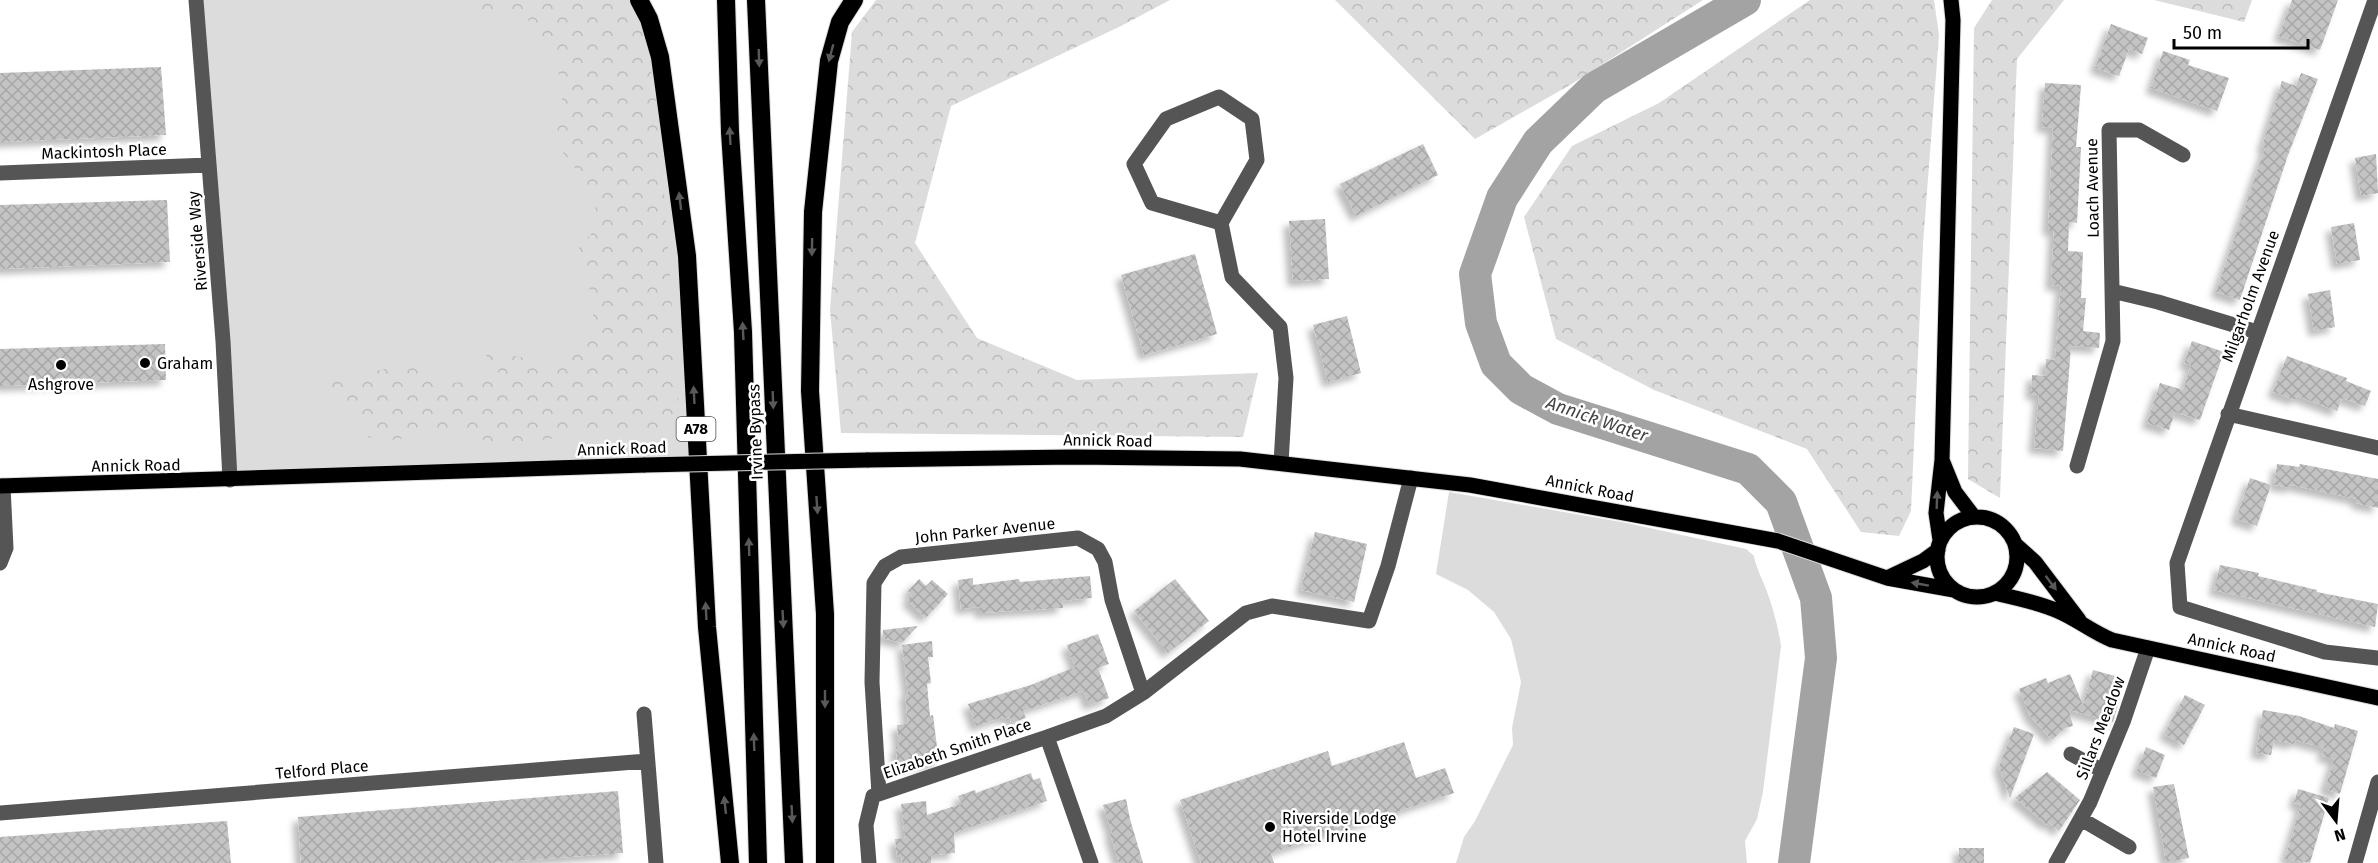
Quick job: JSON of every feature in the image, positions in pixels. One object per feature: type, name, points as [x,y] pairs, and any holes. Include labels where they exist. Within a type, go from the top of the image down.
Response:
[{"type":"highway","name":"A78","points":[[639,0],[649,19],[660,57],[687,256],[707,627],[730,863]]},
{"type":"highway","name":"Irvine Bypass","points":[[726,0],[730,132],[743,332],[758,863]]},
{"type":"highway","name":"Irvine Bypass","points":[[756,0],[794,863]]},
{"type":"highway","points":[[825,863],[825,614],[810,391],[813,212],[829,61],[840,22],[854,0]]},
{"type":"main road","points":[[1887,578],[1923,561],[1939,545],[1952,526],[1974,517],[1987,518],[2009,532],[2015,544],[2016,568],[2008,582],[1994,593],[1970,597],[1954,590],[1942,577],[1938,564],[1939,545],[1936,513],[1942,460],[1953,20],[1951,0]]},
{"type":"main road","points":[[1953,20],[1957,0]]},
{"type":"main road","name":"Annick Road","points":[[2,486],[867,460],[1076,457],[1240,459],[1411,478],[1519,493],[1778,541],[1887,578],[1954,590]]},
{"type":"main road","points":[[1942,460],[1955,492],[1974,517]]},
{"type":"main road","name":"Annick Road","points":[[2015,544],[2035,562],[2082,624]]},
{"type":"main road","name":"Annick Road","points":[[1994,593],[2036,602],[2112,640],[2378,698]]},
{"type":"street","name":"Riverside Way","points":[[196,0],[230,480]]},
{"type":"street","name":"Milgarholm Avenue","points":[[2180,607],[2177,563],[2375,0]]},
{"type":"street","points":[[1221,223],[1152,203],[1134,164],[1166,119],[1219,97],[1252,119],[1257,160],[1221,223],[1232,277],[1280,327],[1286,378],[1281,463]]},
{"type":"street","name":"Loach Avenue","points":[[2077,466],[2113,341],[2109,129],[2139,130],[2183,155]]},
{"type":"street","name":"Mackintosh Place","points":[[0,173],[209,165]]},
{"type":"street","points":[[2112,291],[2158,302],[2257,332]]},
{"type":"street","points":[[2228,414],[2378,448]]},
{"type":"street","name":"Elizabeth Smith Place","points":[[879,794],[1106,716],[1143,693],[1246,613],[1272,606],[1369,621],[1388,566],[1411,478]]},
{"type":"street","points":[[0,563],[6,548],[2,486]]},
{"type":"street","name":"John Parker Avenue","points":[[869,863],[866,825],[873,796],[879,794],[872,682],[874,583],[885,566],[901,557],[1078,538],[1098,549],[1105,562],[1112,600],[1143,693]]},
{"type":"street","name":"Annick Road","points":[[2180,607],[2325,652],[2378,658]]},
{"type":"street","name":"Sillars Meadow","points":[[2056,863],[2081,819],[2103,771],[2123,722],[2148,648]]},
{"type":"street","points":[[644,714],[656,863]]},
{"type":"street","points":[[1047,736],[1090,863]]},
{"type":"street","points":[[2071,754],[2103,771]]},
{"type":"street","name":"Telford Place","points":[[0,813],[647,761]]},
{"type":"street","points":[[2355,863],[2378,782]]},
{"type":"street","points":[[2081,819],[2129,847]]},
{"type":"green space","points":[[202,0],[633,0],[662,72],[697,464],[230,480]]},
{"type":"green space","points":[[471,0],[631,0],[653,33],[680,423],[654,435],[584,435],[506,444],[448,433],[382,441],[368,437],[369,419],[330,404],[332,380],[419,362],[428,367],[432,384],[486,381],[506,384],[512,379],[489,368],[486,355],[499,353],[558,364],[566,350],[592,337],[595,327],[588,279],[575,270],[579,247],[602,222],[576,169],[563,153],[554,115],[565,93],[551,52],[523,13],[475,9]]},
{"type":"green space","points":[[876,0],[1170,0],[1121,26],[951,106],[915,243],[977,338],[1077,380],[1258,373],[1243,437],[841,433],[830,310],[852,32]]},
{"type":"green space","points":[[1335,0],[1703,0],[1570,85],[1475,139]]},
{"type":"green space","points":[[1810,0],[1934,0],[1939,35],[1923,244],[1911,511],[1899,536],[1861,532],[1807,449],[1654,390],[1556,339],[1524,217],[1572,146],[1659,103]]},
{"type":"green space","points":[[1992,0],[2064,0],[2017,59],[2000,498],[1968,479],[1974,28]]},
{"type":"green space","points":[[2154,0],[2252,0],[2244,22]]},
{"type":"green space","points":[[1449,492],[1627,523],[1746,549],[1754,556],[1772,607],[1781,646],[1763,792],[1757,819],[1745,841],[1747,863],[1456,863],[1464,837],[1475,821],[1513,745],[1512,728],[1521,682],[1511,639],[1494,612],[1468,590],[1436,574]]},
{"type":"building","points":[[2292,0],[2338,0],[2320,50],[2279,36]]},
{"type":"building","points":[[2111,24],[2148,38],[2142,54],[2129,49],[2119,76],[2095,68]]},
{"type":"building","points":[[2163,51],[2190,60],[2188,65],[2229,78],[2217,111],[2151,88]]},
{"type":"building","points":[[161,67],[166,135],[0,142],[0,73]]},
{"type":"building","points":[[2301,73],[2318,79],[2288,155],[2240,300],[2216,292],[2265,148],[2262,147],[2282,81],[2296,86]]},
{"type":"building","points":[[2045,83],[2081,85],[2076,147],[2081,147],[2077,223],[2069,222],[2068,251],[2083,252],[2081,298],[2086,298],[2083,331],[2100,333],[2099,348],[2071,346],[2063,451],[2034,448],[2039,395],[2031,394],[2032,375],[2045,376],[2046,359],[2055,360],[2061,286],[2051,285],[2054,230],[2048,230],[2053,128],[2042,127]]},
{"type":"building","points":[[1423,144],[1438,175],[1356,216],[1340,184]]},
{"type":"building","points":[[2376,154],[2378,193],[2361,196],[2355,158]]},
{"type":"building","points":[[167,200],[170,262],[0,269],[0,205]]},
{"type":"building","points":[[1325,219],[1329,279],[1293,281],[1289,221]]},
{"type":"building","points":[[2354,223],[2360,260],[2337,264],[2331,227]]},
{"type":"building","points":[[1195,254],[1217,334],[1144,355],[1121,275]]},
{"type":"building","points":[[2330,290],[2335,327],[2314,331],[2308,294]]},
{"type":"building","points":[[1347,316],[1361,373],[1328,382],[1313,325]]},
{"type":"building","points":[[2192,341],[2224,352],[2200,420],[2175,412],[2169,430],[2147,423],[2160,383],[2183,390],[2191,365],[2184,363]]},
{"type":"building","points":[[165,344],[166,380],[0,386],[0,349]]},
{"type":"building","points":[[2287,356],[2347,378],[2346,381],[2371,391],[2365,406],[2342,398],[2337,411],[2297,396],[2295,400],[2273,392]]},
{"type":"building","points":[[2277,464],[2299,467],[2300,464],[2378,479],[2378,508],[2356,503],[2357,499],[2291,485],[2291,488],[2274,485]]},
{"type":"building","points":[[2250,478],[2271,485],[2257,526],[2236,519]]},
{"type":"building","points":[[1315,532],[1367,544],[1354,602],[1301,590]]},
{"type":"building","points":[[2220,565],[2259,573],[2258,576],[2317,590],[2317,592],[2378,604],[2375,627],[2214,590]]},
{"type":"building","points":[[1090,576],[1092,598],[1062,601],[1063,608],[980,613],[980,607],[961,609],[958,580],[973,578],[973,585],[1019,579],[1020,582]]},
{"type":"building","points":[[919,579],[926,586],[932,580],[948,594],[926,618],[907,600],[912,595],[908,591]]},
{"type":"building","points":[[1175,579],[1209,621],[1168,653],[1134,611]]},
{"type":"building","points":[[918,626],[902,643],[883,638],[883,630]]},
{"type":"building","points":[[1098,634],[1109,664],[1098,668],[1109,698],[1089,705],[1084,691],[1023,711],[1026,718],[1011,723],[1010,717],[1003,719],[1003,717],[976,726],[968,704],[1031,685],[1075,667],[1067,645]]},
{"type":"building","points":[[932,641],[933,657],[928,657],[931,683],[927,684],[930,716],[933,715],[939,763],[907,766],[907,762],[897,763],[896,747],[899,747],[897,725],[908,724],[905,693],[908,693],[902,645]]},
{"type":"building","points":[[2093,670],[2115,676],[2111,688],[2122,691],[2113,722],[2069,710],[2073,726],[2065,728],[2052,740],[2030,716],[2019,689],[2046,678],[2048,683],[2070,674],[2083,705]]},
{"type":"building","points":[[2185,695],[2205,705],[2184,745],[2164,734]]},
{"type":"building","points":[[2263,710],[2299,716],[2334,728],[2335,724],[2358,731],[2340,794],[2325,789],[2334,759],[2322,756],[2325,748],[2295,740],[2294,744],[2274,740],[2271,755],[2256,753]]},
{"type":"building","points":[[2014,727],[2034,734],[2010,798],[1999,767]]},
{"type":"building","name":"Riverside Lodge Hotel Irvine","points":[[1404,742],[1416,778],[1445,768],[1454,793],[1271,853],[1274,863],[1201,863],[1180,800],[1328,751],[1332,766]]},
{"type":"building","points":[[2146,747],[2165,755],[2156,778],[2137,771]]},
{"type":"building","points":[[2047,772],[2080,800],[2059,831],[2048,822],[2047,825],[2015,798]]},
{"type":"building","points":[[1031,773],[1033,780],[1040,778],[1047,801],[954,833],[955,853],[931,855],[931,863],[902,863],[901,857],[897,857],[895,839],[905,838],[901,804],[926,801],[927,815],[961,804],[958,796],[975,790],[976,793]]},
{"type":"building","points":[[2174,784],[2189,858],[2166,862],[2153,787]]},
{"type":"building","points":[[2298,789],[2329,798],[2310,863],[2285,859],[2301,805],[2294,803]]},
{"type":"building","points":[[618,791],[623,853],[489,863],[301,863],[298,817]]},
{"type":"building","points":[[1126,799],[1143,863],[1119,863],[1110,834],[1112,833],[1103,805]]},
{"type":"building","points":[[227,821],[231,863],[0,863],[0,837]]},
{"type":"building","points":[[1959,848],[1984,848],[1984,863],[1959,863]]},
{"type":"waterway","name":"Annick Water","points":[[1745,0],[1594,88],[1538,142],[1502,198],[1475,274],[1481,323],[1496,364],[1521,389],[1558,409],[1748,469],[1781,502],[1816,598],[1821,658],[1794,863]]},
{"type":"place","name":"Graham","points":[[145,363]]},
{"type":"place","name":"Ashgrove","points":[[61,365]]},
{"type":"place","name":"Riverside Lodge Hotel Irvine","points":[[1270,827]]}]
